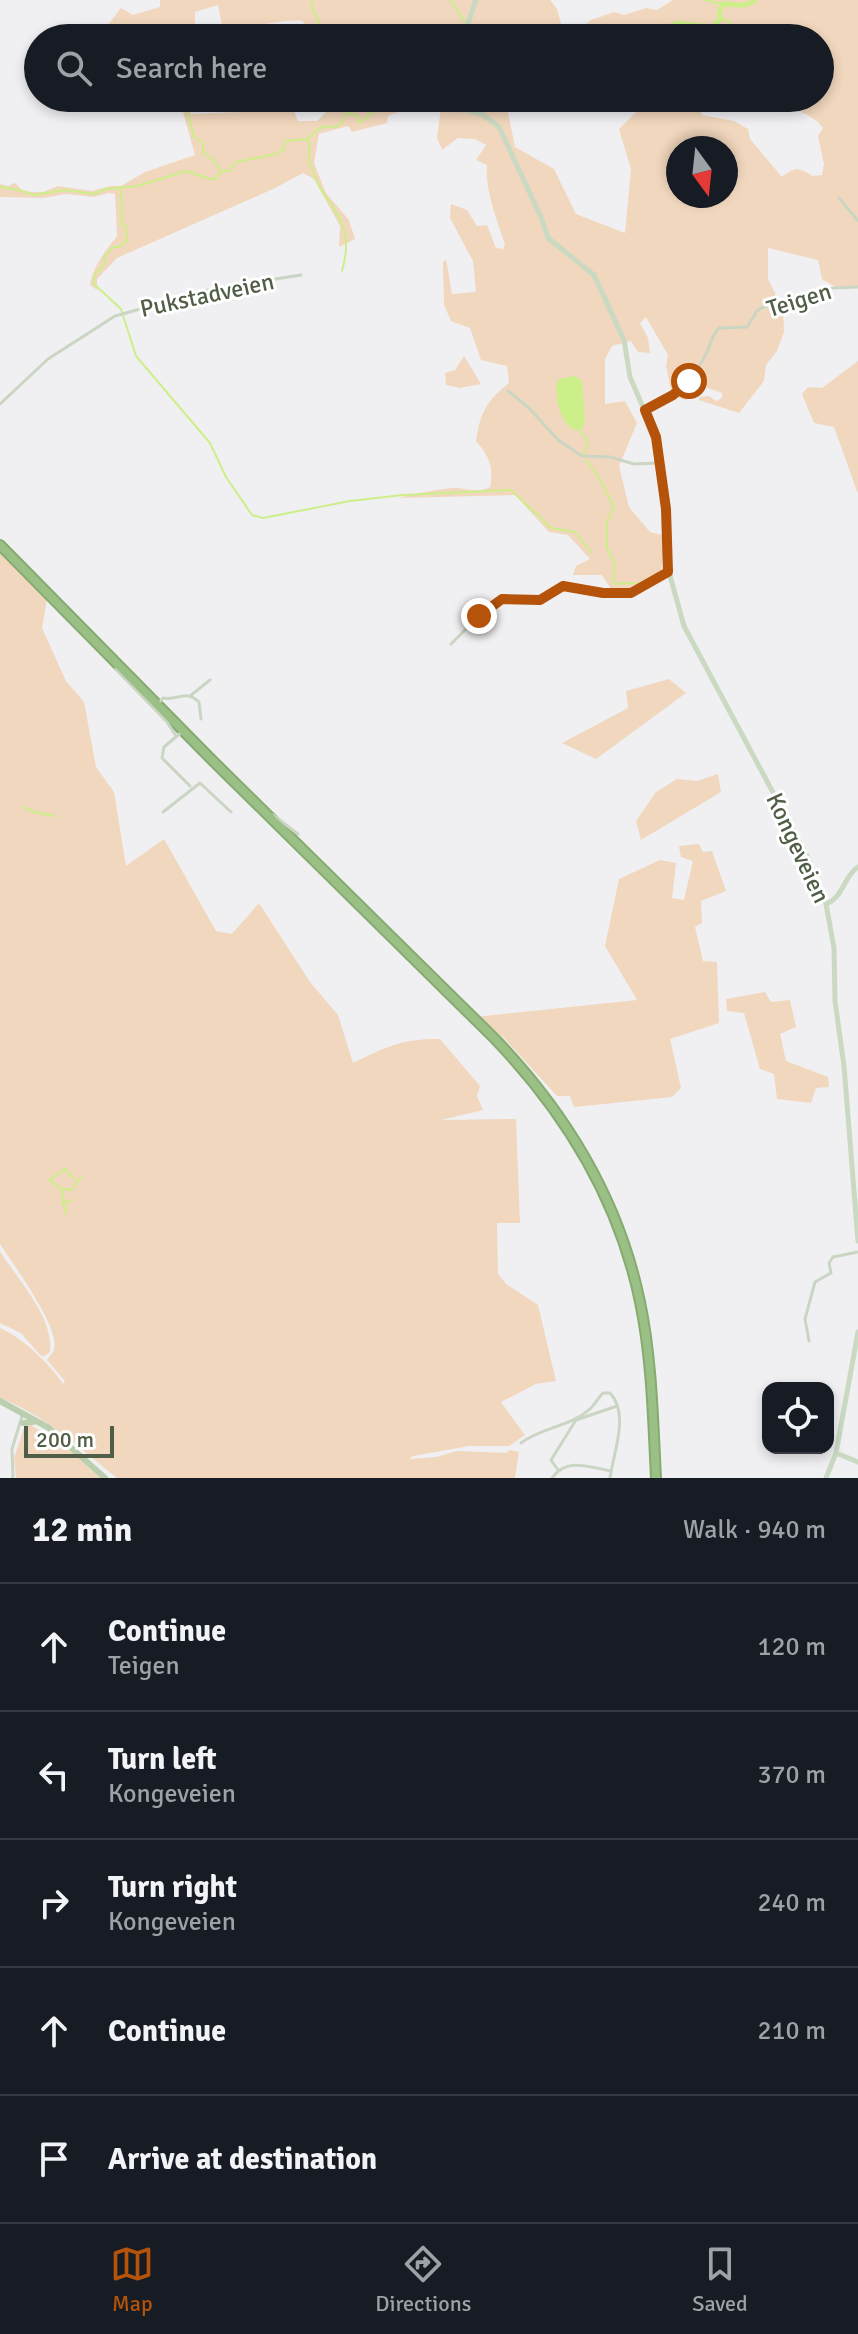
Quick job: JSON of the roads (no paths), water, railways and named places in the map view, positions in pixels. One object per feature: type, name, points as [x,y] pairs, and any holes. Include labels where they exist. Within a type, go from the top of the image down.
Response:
[{"type":"highway","points":[[0,545],[160,702],[180,733],[270,818],[295,836],[520,1066],[548,1099],[581,1149],[616,1222],[637,1290],[648,1354],[656,1478]]},
{"type":"main road","points":[[468,24],[476,0]]},
{"type":"main road","name":"Kongeveien","points":[[474,112],[482,114],[499,127],[548,238],[558,249],[588,269],[598,283],[624,340],[630,377],[654,432],[666,518],[668,572],[688,638],[807,856],[826,904],[834,948],[835,1001],[845,1079],[858,1241]]},
{"type":"main road","points":[[826,904],[836,899],[849,874],[858,867]]},
{"type":"main road","points":[[826,1478],[836,1453],[858,1332]]},
{"type":"main road","points":[[0,1403],[23,1419],[49,1428],[105,1478]]},
{"type":"main road","points":[[23,1419],[33,1422],[77,1451]]},
{"type":"main road","points":[[836,1453],[858,1462]]},
{"type":"street","points":[[839,198],[858,221]]},
{"type":"street","name":"Pukstadveien","points":[[0,404],[55,353],[123,313],[212,289],[301,275]]},
{"type":"street","name":"Teigen","points":[[645,410],[673,395],[689,381],[719,328],[747,327],[761,308],[790,298],[817,295],[834,288],[858,287]]},
{"type":"street","points":[[508,391],[529,408],[558,440],[580,455],[610,457],[634,464],[659,463]]},
{"type":"street","points":[[451,644],[497,602],[505,599],[540,600],[563,586],[603,593],[631,593],[668,572]]},
{"type":"street","points":[[116,669],[180,733],[164,747],[162,758],[191,788]]},
{"type":"street","points":[[190,696],[210,680]]},
{"type":"street","points":[[156,694],[160,702],[183,694],[190,696],[199,702],[201,719]]},
{"type":"street","points":[[163,812],[191,788],[202,783],[231,812]]},
{"type":"street","points":[[295,836],[302,830]]},
{"type":"street","points":[[809,1341],[805,1319],[815,1282],[831,1273],[829,1263],[833,1257],[858,1252]]},
{"type":"street","points":[[521,1443],[532,1434],[548,1431],[586,1411],[603,1393],[614,1396],[619,1443],[610,1478]]},
{"type":"street","points":[[558,1470],[551,1460],[576,1420],[617,1406]]},
{"type":"street","points":[[13,1478],[12,1449],[23,1419]]},
{"type":"street","points":[[552,1478],[558,1470],[573,1464],[611,1471]]},
{"type":"waterway","points":[[313,0],[311,6],[320,24]]},
{"type":"waterway","points":[[450,0],[465,22]]},
{"type":"waterway","points":[[705,0],[722,4]]},
{"type":"waterway","points":[[715,24],[721,19],[722,4],[743,5],[755,0]]},
{"type":"waterway","points":[[721,19],[731,24]]},
{"type":"waterway","points":[[675,24],[686,24]]},
{"type":"waterway","points":[[188,112],[194,137],[203,143],[203,153],[213,159],[221,170]]},
{"type":"waterway","points":[[0,187],[34,195],[65,190],[94,194],[105,189],[138,186],[186,171],[214,180],[222,171],[229,171],[236,162],[276,154],[284,149],[285,141],[308,139],[318,129],[336,127],[342,123],[346,113],[356,115],[360,123],[374,112]]},
{"type":"waterway","points":[[308,139],[309,161],[337,213],[346,237],[342,271]]},
{"type":"waterway","points":[[121,188],[121,224],[126,226],[127,240],[119,247],[113,247],[104,257],[105,263],[95,274],[94,284],[121,309],[136,356],[210,443],[226,477],[252,515],[263,518],[350,501],[403,495],[511,490],[551,528],[575,532],[591,552]]},
{"type":"waterway","points":[[580,429],[588,442],[584,454]]},
{"type":"waterway","points":[[586,460],[614,507],[607,521],[607,548],[615,564],[615,584],[636,583]]},
{"type":"waterway","points":[[24,807],[54,816]]},
{"type":"waterway","points":[[66,1214],[61,1189],[49,1180],[65,1169],[74,1179]]},
{"type":"waterway","points":[[61,1189],[71,1190],[81,1177]]},
{"type":"waterway","points":[[62,1204],[71,1200]]}]
